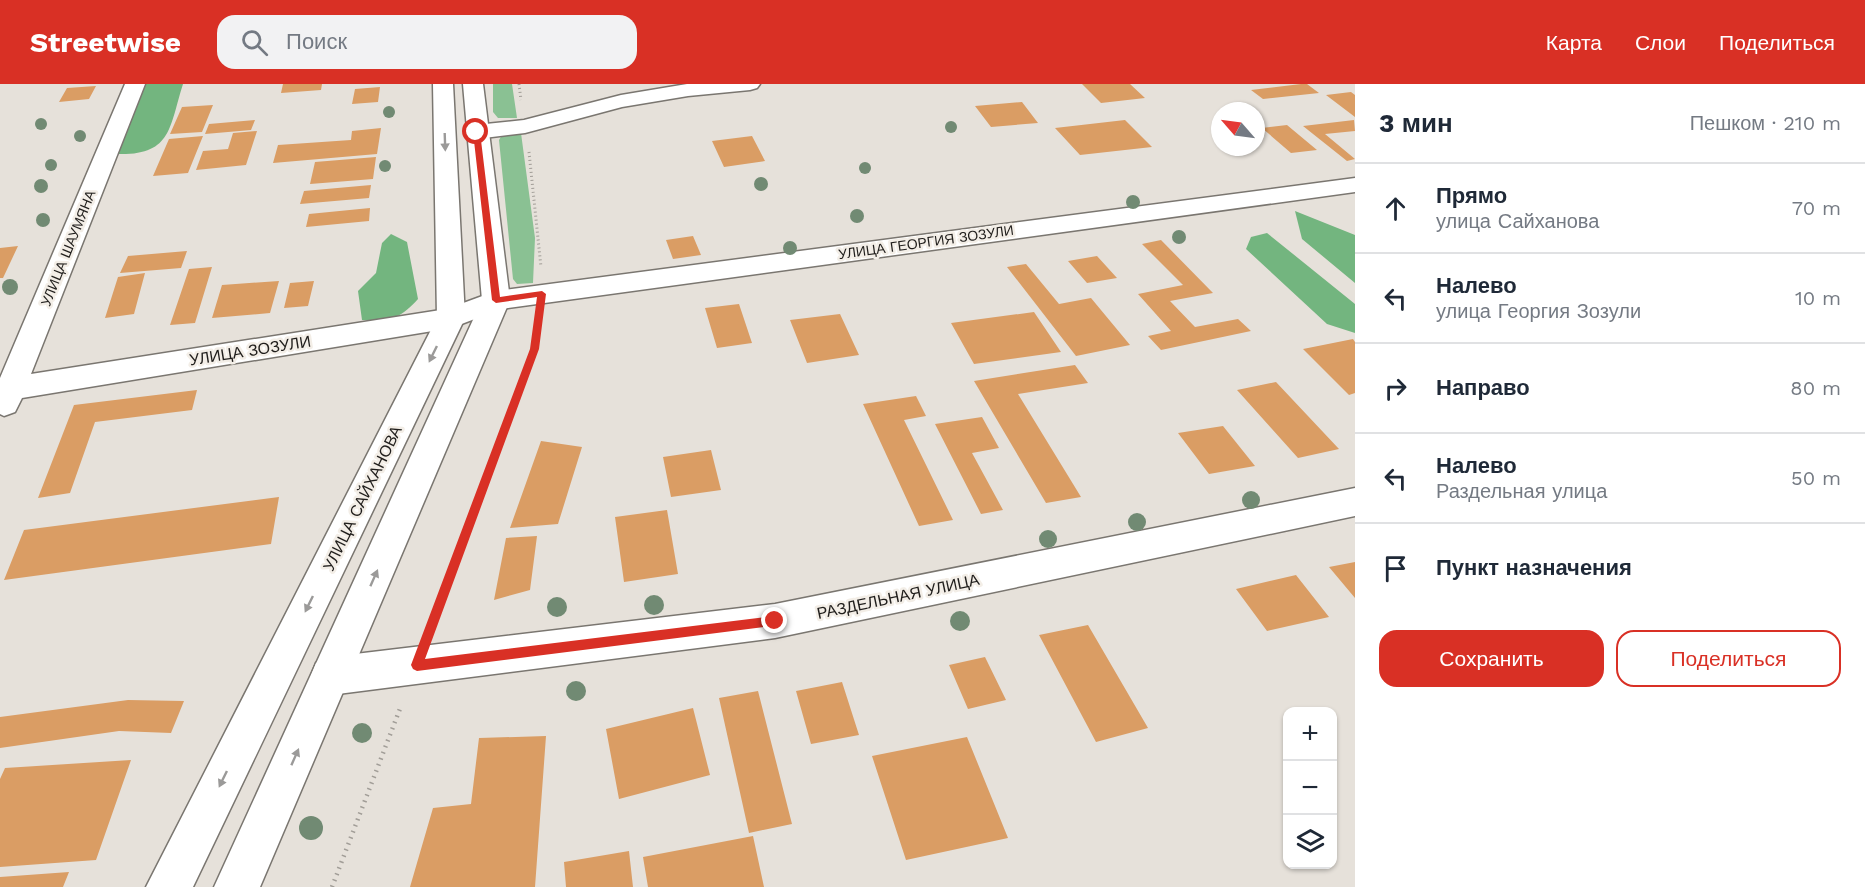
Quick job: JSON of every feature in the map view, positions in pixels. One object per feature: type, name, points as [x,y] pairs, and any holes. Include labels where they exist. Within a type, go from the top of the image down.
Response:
[{"type":"street","name":"УЛИЦА ШАУМЯНА","points":[[3,397],[135,84]]},
{"type":"street","name":"УЛИЦА САЙХАНОВА","points":[[169,887],[451,318],[443,84]]},
{"type":"street","points":[[237,887],[496,300],[476,132],[473,84]]},
{"type":"street","points":[[476,132],[525,126],[621,100],[750,84]]},
{"type":"street","name":"УЛИЦА ГЕОРГИЯ ЗОЗУЛИ","points":[[496,300],[1355,185]]},
{"type":"street","name":"УЛИЦА ЗОЗУЛИ","points":[[3,397],[451,318],[496,300]]},
{"type":"street","name":"РАЗДЕЛЬНАЯ УЛИЦА","points":[[330,676],[775,621],[1355,502]]},
{"type":"path","points":[[332,887],[534,349],[542,294],[539,233],[519,84]]},
{"type":"green space","points":[[145,84],[183,84],[170,126],[158,144],[148,150],[116,154]]},
{"type":"green space","points":[[493,84],[512,84],[517,118],[498,118],[493,112]]},
{"type":"green space","points":[[521,133],[535,238],[533,283],[517,284],[513,279],[499,140],[502,135]]},
{"type":"green space","points":[[1295,211],[1355,235],[1355,283],[1302,239]]},
{"type":"green space","points":[[1267,233],[1355,304],[1355,333],[1327,324],[1246,249],[1251,237]]},
{"type":"green space","points":[[391,234],[407,242],[418,299],[393,318],[362,320],[358,291],[376,273],[382,243]]},
{"type":"building","points":[[283,84],[322,84],[321,90],[281,93]]},
{"type":"building","points":[[1082,84],[1130,84],[1145,98],[1101,103]]},
{"type":"building","points":[[1307,84],[1319,93],[1263,99],[1251,90]]},
{"type":"building","points":[[96,86],[89,99],[59,102],[67,88]]},
{"type":"building","points":[[380,87],[378,102],[352,104],[355,89]]},
{"type":"building","points":[[1351,92],[1355,95],[1355,117],[1326,95]]},
{"type":"building","points":[[1022,102],[1038,123],[991,127],[975,106]]},
{"type":"building","points":[[213,105],[202,132],[170,134],[182,107]]},
{"type":"building","points":[[255,120],[251,130],[205,134],[209,124]]},
{"type":"building","points":[[1125,120],[1152,147],[1080,155],[1055,128]]},
{"type":"building","points":[[1354,120],[1355,131],[1325,134],[1355,159],[1347,161],[1303,126]]},
{"type":"building","points":[[1287,125],[1317,150],[1291,153],[1265,131],[1265,128]]},
{"type":"building","points":[[381,128],[377,154],[273,163],[278,145],[351,140],[352,131]]},
{"type":"building","points":[[257,131],[246,165],[196,170],[203,151],[228,149],[233,133]]},
{"type":"building","points":[[203,136],[188,173],[153,176],[169,139]]},
{"type":"building","points":[[752,136],[765,161],[724,167],[712,141]]},
{"type":"building","points":[[376,157],[373,179],[310,184],[315,162]]},
{"type":"building","points":[[371,185],[369,198],[300,204],[304,191]]},
{"type":"building","points":[[370,208],[369,221],[306,227],[309,214]]},
{"type":"building","points":[[693,236],[701,255],[673,259],[666,240]]},
{"type":"building","points":[[1161,240],[1213,293],[1170,301],[1195,327],[1238,319],[1251,331],[1161,350],[1148,336],[1171,331],[1138,294],[1183,285],[1142,244]]},
{"type":"building","points":[[18,246],[3,278],[0,278],[0,248]]},
{"type":"building","points":[[187,251],[181,268],[120,273],[128,256]]},
{"type":"building","points":[[1097,256],[1117,278],[1087,283],[1068,261]]},
{"type":"building","points":[[1026,264],[1059,304],[1091,298],[1130,345],[1076,356],[1007,267]]},
{"type":"building","points":[[212,267],[195,323],[170,325],[189,269]]},
{"type":"building","points":[[145,273],[134,314],[105,318],[118,277]]},
{"type":"building","points":[[279,281],[270,313],[212,318],[222,285]]},
{"type":"building","points":[[314,281],[308,306],[284,308],[290,283]]},
{"type":"building","points":[[739,304],[752,343],[717,348],[705,308]]},
{"type":"building","points":[[1034,312],[1061,352],[974,364],[951,323]]},
{"type":"building","points":[[840,314],[859,355],[807,363],[790,320]]},
{"type":"building","points":[[1353,339],[1355,342],[1355,393],[1349,395],[1303,349]]},
{"type":"building","points":[[1075,365],[1088,383],[1018,394],[1081,497],[1046,503],[974,381]]},
{"type":"building","points":[[1276,382],[1339,449],[1298,458],[1237,390]]},
{"type":"building","points":[[197,390],[192,410],[95,422],[70,493],[38,498],[74,405]]},
{"type":"building","points":[[916,396],[926,416],[904,420],[953,520],[919,526],[863,404]]},
{"type":"building","points":[[982,417],[999,448],[972,453],[1003,510],[981,514],[935,424]]},
{"type":"building","points":[[1223,426],[1255,466],[1209,474],[1178,433]]},
{"type":"building","points":[[541,441],[582,447],[558,524],[510,528]]},
{"type":"building","points":[[711,450],[721,490],[671,497],[663,457]]},
{"type":"building","points":[[279,497],[271,544],[4,580],[24,530]]},
{"type":"building","points":[[667,510],[678,574],[624,582],[615,517]]},
{"type":"building","points":[[537,536],[530,590],[494,600],[506,538]]},
{"type":"building","points":[[1355,562],[1355,598],[1329,567]]},
{"type":"building","points":[[1296,575],[1329,617],[1267,631],[1236,589]]},
{"type":"building","points":[[1088,625],[1148,728],[1096,742],[1039,635]]},
{"type":"building","points":[[985,657],[1006,700],[968,709],[949,665]]},
{"type":"building","points":[[842,682],[859,735],[811,744],[796,691]]},
{"type":"building","points":[[758,691],[792,824],[749,833],[719,698]]},
{"type":"building","points":[[128,700],[184,701],[171,733],[119,731],[0,748],[0,717]]},
{"type":"building","points":[[693,708],[710,775],[619,799],[606,729]]},
{"type":"building","points":[[546,736],[535,887],[410,887],[433,808],[471,804],[479,738]]},
{"type":"building","points":[[967,737],[1008,838],[906,860],[872,756]]},
{"type":"building","points":[[131,760],[96,860],[0,867],[0,779],[5,768]]},
{"type":"building","points":[[753,836],[764,887],[648,887],[643,857]]},
{"type":"building","points":[[629,851],[633,887],[566,887],[564,862]]},
{"type":"building","points":[[69,872],[63,887],[0,887],[0,877]]},
{"type":"route","points":[[476,132],[496,300],[542,294],[534,349],[417,665],[775,621]]}]
